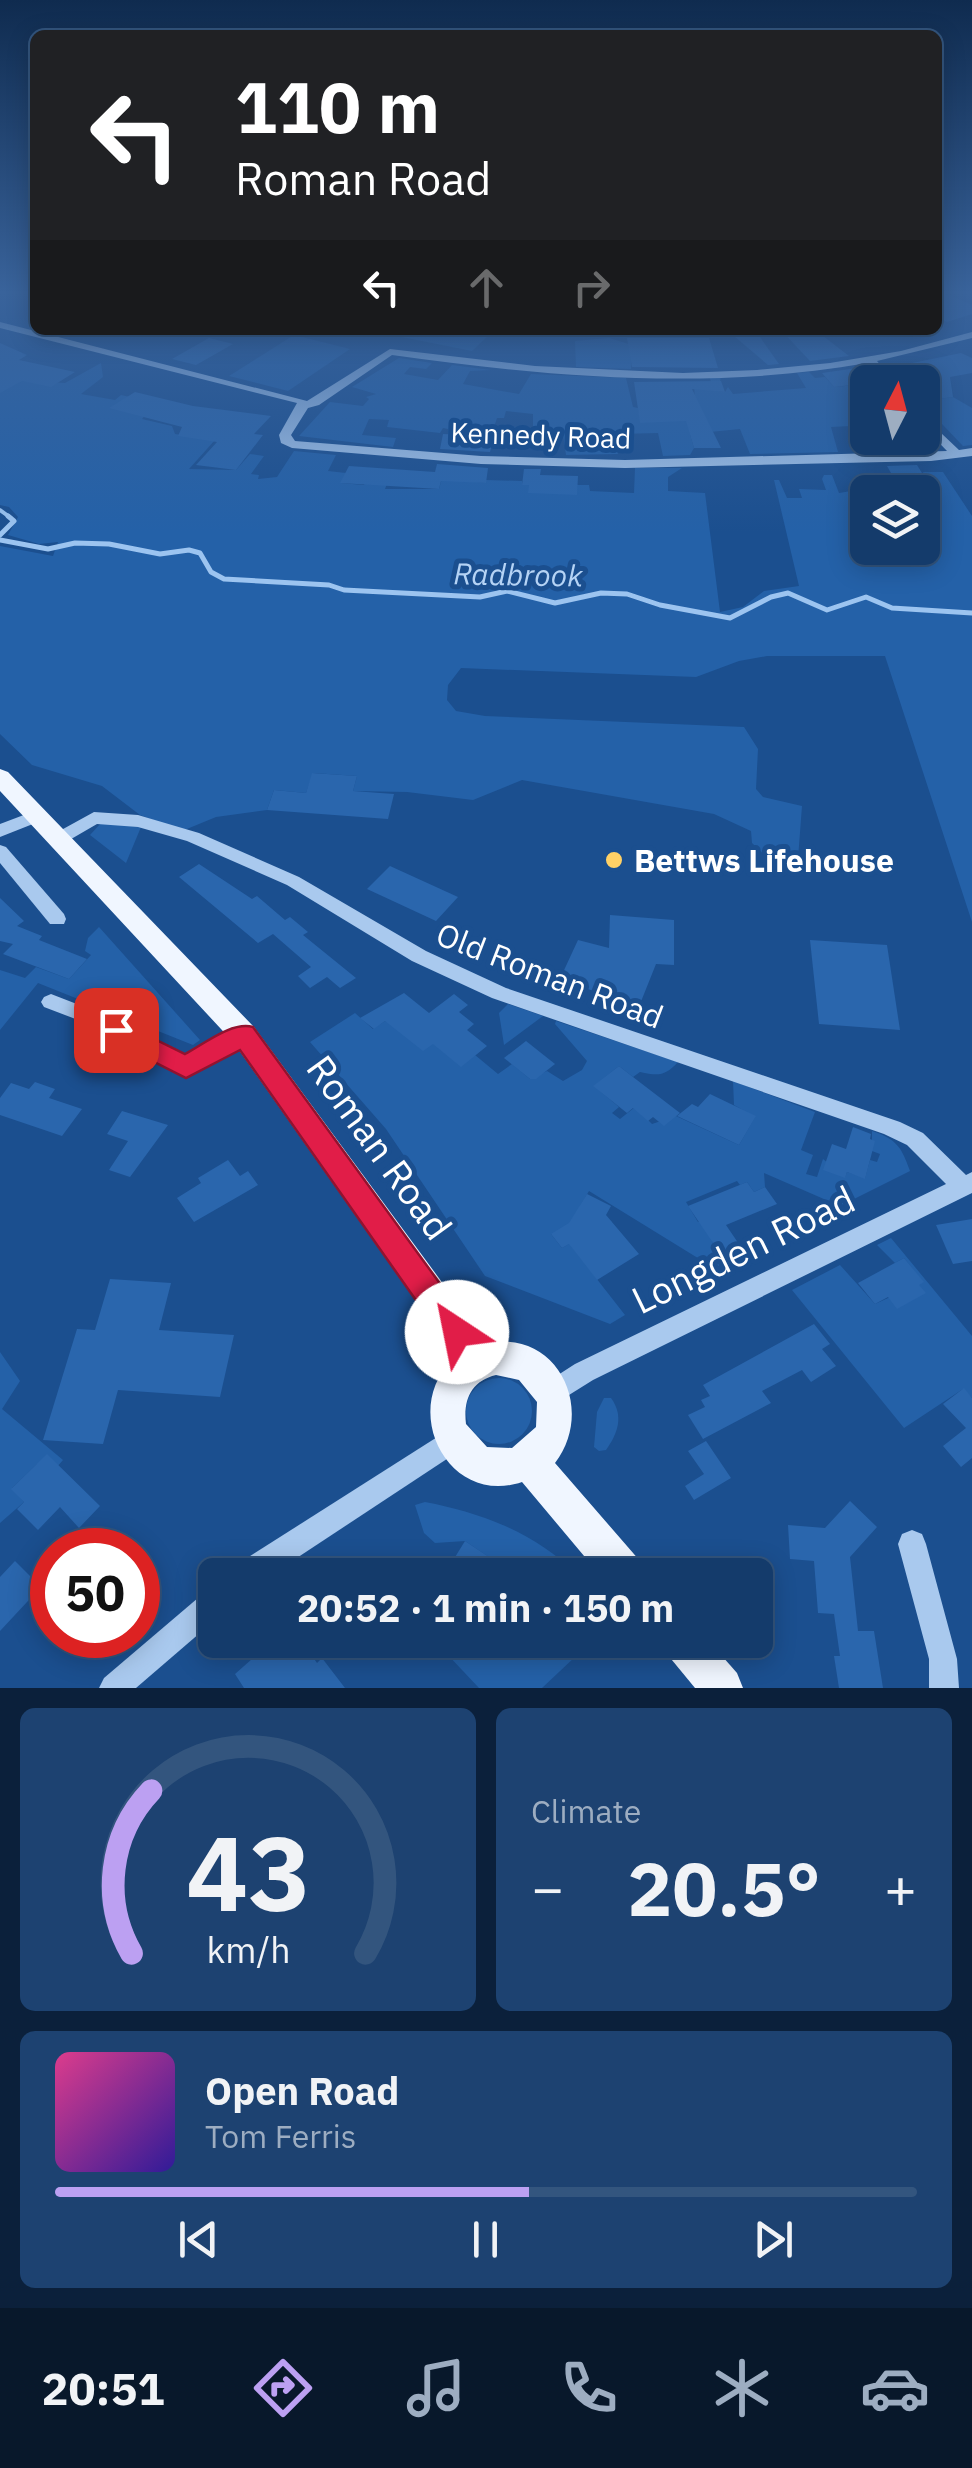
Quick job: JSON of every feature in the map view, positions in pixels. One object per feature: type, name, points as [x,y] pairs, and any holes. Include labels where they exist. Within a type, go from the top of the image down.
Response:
[{"type":"main road","name":"Roman Road","points":[[0,777],[244,1035],[435,1300],[474,1365]]},
{"type":"main road","points":[[503,1358],[522,1362],[535,1370],[553,1393],[557,1418],[550,1441],[528,1462],[502,1469],[482,1465],[452,1440],[445,1414],[452,1388],[474,1365],[503,1358]]},
{"type":"main road","points":[[528,1462],[611,1558]]},
{"type":"main road","points":[[696,1658],[722,1688]]},
{"type":"street","points":[[195,374],[304,405],[315,403],[358,374]]},
{"type":"street","points":[[617,374],[699,374]]},
{"type":"street","name":"Kennedy Road","points":[[304,405],[285,434],[287,442],[414,455],[624,464],[972,452]]},
{"type":"street","points":[[940,437],[956,454]]},
{"type":"street","points":[[0,831],[37,816]]},
{"type":"street","name":"Old Roman Road","points":[[60,838],[94,818],[138,820],[193,836],[293,881],[419,956],[499,993],[892,1128],[914,1139],[967,1184]]},
{"type":"street","points":[[0,851],[57,919]]},
{"type":"street","points":[[50,1002],[92,1018],[186,1067],[244,1035]]},
{"type":"street","name":"Longden Road","points":[[553,1393],[584,1372],[967,1184]]},
{"type":"street","points":[[272,1558],[452,1440]]},
{"type":"street","points":[[912,1544],[943,1659],[944,1688]]},
{"type":"street","points":[[114,1688],[198,1616]]},
{"type":"shaded area","points":[[82,374],[103,374],[81,394],[115,400],[121,395],[130,397],[146,414],[142,419],[172,426],[175,434],[215,440],[189,469],[236,470],[250,454],[264,456],[251,474],[259,475],[258,479],[277,477],[294,451],[336,455],[328,471],[346,473],[341,483],[364,485],[367,480],[389,478],[385,489],[439,489],[442,478],[485,483],[522,481],[522,485],[589,485],[590,491],[634,493],[635,468],[682,468],[668,477],[668,491],[705,493],[720,612],[743,607],[764,591],[799,586],[774,480],[779,480],[787,498],[802,498],[799,489],[826,490],[824,475],[832,475],[839,493],[850,491],[850,565],[940,565],[940,475],[923,472],[943,472],[972,516],[972,922],[885,656],[767,656],[739,661],[696,677],[461,668],[448,685],[447,700],[456,711],[485,716],[744,727],[758,749],[756,789],[763,797],[802,806],[798,859],[773,863],[752,843],[751,831],[714,814],[522,780],[473,800],[407,792],[353,791],[357,776],[313,773],[306,793],[274,790],[267,810],[216,817],[182,831],[140,815],[102,786],[32,765],[0,734],[0,546],[53,556],[58,542],[39,544],[8,535],[18,517],[9,507],[0,505],[0,379],[65,383]]},
{"type":"shaded area","points":[[233,374],[313,374],[288,391],[229,376]]},
{"type":"shaded area","points":[[373,374],[438,380],[444,374],[469,374],[463,384],[519,394],[531,374],[626,378],[633,407],[639,413],[695,398],[694,387],[712,387],[710,378],[721,377],[718,391],[725,392],[728,387],[733,394],[806,388],[797,374],[811,374],[815,378],[825,377],[834,387],[850,386],[850,426],[831,427],[838,452],[750,454],[740,429],[690,434],[694,448],[690,455],[663,456],[658,433],[580,435],[581,443],[615,446],[618,454],[566,455],[563,434],[533,426],[533,414],[506,411],[490,431],[478,435],[448,434],[448,429],[443,428],[440,433],[387,427],[389,420],[369,419],[362,435],[396,438],[393,447],[299,436],[330,402],[363,406],[369,399],[366,397],[376,394],[352,387]]},
{"type":"shaded area","points":[[953,397],[972,408],[972,445],[963,446],[940,422],[940,399]]},
{"type":"shaded area","points":[[101,823],[141,827],[126,863],[90,835]]},
{"type":"shaded area","points":[[99,927],[200,1040],[193,1045],[38,983],[0,1030],[0,970],[25,978],[36,967],[69,979],[91,955],[85,951],[88,938]]},
{"type":"shaded area","points":[[508,1004],[543,1016],[504,1045],[499,1013]]},
{"type":"shaded area","points":[[355,1013],[373,1029],[385,1021],[475,1055],[498,1074],[512,1064],[530,1079],[547,1071],[563,1081],[582,1070],[587,1061],[556,1021],[678,1062],[661,1074],[640,1072],[633,1077],[619,1066],[594,1086],[619,1107],[612,1113],[620,1119],[635,1107],[652,1124],[676,1116],[739,1145],[755,1117],[734,1105],[733,1081],[815,1112],[801,1150],[813,1155],[806,1174],[817,1177],[823,1159],[845,1177],[847,1172],[865,1178],[870,1160],[877,1162],[880,1154],[872,1151],[872,1131],[897,1145],[910,1171],[840,1206],[764,1173],[765,1187],[754,1192],[747,1182],[740,1185],[737,1181],[686,1202],[698,1222],[707,1219],[712,1241],[726,1262],[714,1268],[589,1191],[580,1206],[612,1222],[588,1236],[551,1234],[562,1248],[572,1242],[571,1246],[625,1315],[610,1324],[485,1276],[386,1129],[310,1042]]},
{"type":"shaded area","points":[[891,1238],[972,1336],[972,1398],[963,1389],[904,1428],[792,1290],[840,1265],[875,1304],[923,1282],[904,1258],[895,1263],[877,1245]]},
{"type":"shaded area","points":[[0,1352],[20,1381],[2,1409],[63,1460],[50,1475],[37,1464],[12,1488],[24,1502],[0,1523]]},
{"type":"shaded area","points":[[499,1378],[512,1380],[522,1388],[530,1398],[530,1424],[522,1434],[512,1442],[499,1444],[486,1442],[476,1434],[468,1424],[466,1411],[468,1398],[476,1388],[486,1380]]},
{"type":"shaded area","points":[[604,1398],[611,1398],[615,1405],[618,1424],[606,1450],[599,1451],[594,1447],[597,1412]]},
{"type":"shaded area","points":[[425,1502],[467,1512],[526,1536],[558,1558],[490,1558],[465,1541],[435,1543],[424,1533],[415,1505]]},
{"type":"shaded area","points":[[451,1658],[574,1658],[542,1688],[479,1688]]},
{"type":"building","points":[[0,374],[72,374],[51,387],[22,381],[0,393]]},
{"type":"building","points":[[823,374],[850,374],[850,385],[834,387]]},
{"type":"building","points":[[940,374],[968,374],[950,377],[953,397],[940,399]]},
{"type":"building","points":[[721,381],[725,392],[692,389],[721,448],[694,448],[686,421],[640,423],[634,382]]},
{"type":"building","points":[[135,392],[193,406],[271,416],[254,434],[263,435],[236,470],[196,465],[217,442],[178,436],[182,427],[109,408]]},
{"type":"building","points":[[495,426],[515,427],[512,446],[492,445],[490,452],[440,449],[443,434],[492,436]]},
{"type":"building","points":[[437,464],[488,468],[486,483],[441,481],[439,489],[340,483],[349,466],[435,472]]},
{"type":"building","points":[[917,465],[923,475],[892,475],[887,466]]},
{"type":"building","points":[[524,469],[541,469],[540,475],[578,476],[577,495],[528,493],[529,485],[522,485]]},
{"type":"building","points":[[312,773],[357,776],[353,791],[394,794],[388,819],[267,810],[274,790],[306,793]]},
{"type":"building","points":[[199,864],[252,899],[257,896],[285,920],[290,917],[308,932],[303,935],[356,978],[340,988],[327,977],[310,988],[298,976],[311,967],[273,934],[258,943],[179,877]]},
{"type":"building","points":[[390,866],[458,897],[436,921],[367,889]]},
{"type":"building","points":[[0,898],[24,921],[17,926],[42,936],[39,940],[87,959],[69,979],[3,954],[13,944],[0,941]]},
{"type":"building","points":[[610,915],[674,920],[674,965],[656,964],[640,1004],[559,981],[578,940],[609,948]]},
{"type":"building","points":[[810,940],[887,945],[900,1030],[819,1024]]},
{"type":"building","points":[[404,993],[429,1013],[454,994],[468,1005],[459,1012],[474,1024],[467,1030],[487,1046],[461,1067],[433,1044],[423,1051],[385,1021],[374,1029],[360,1018]]},
{"type":"building","points":[[526,1041],[555,1064],[536,1079],[530,1079],[504,1058]]},
{"type":"building","points":[[619,1066],[680,1113],[664,1126],[653,1117],[648,1121],[633,1108],[627,1113],[593,1086]]},
{"type":"building","points":[[35,1082],[55,1089],[49,1098],[82,1109],[62,1136],[0,1115],[0,1098],[11,1083],[29,1089]]},
{"type":"building","points":[[710,1094],[756,1116],[739,1145],[677,1116],[692,1104],[698,1107]]},
{"type":"building","points":[[122,1111],[168,1125],[130,1177],[109,1170],[128,1141],[107,1134]]},
{"type":"building","points":[[853,1127],[871,1134],[870,1139],[875,1141],[865,1179],[847,1172],[845,1178],[823,1170],[832,1144],[846,1149]]},
{"type":"building","points":[[228,1160],[240,1176],[248,1171],[258,1185],[194,1222],[177,1198],[201,1183],[198,1178]]},
{"type":"building","points":[[747,1182],[754,1192],[765,1187],[777,1204],[726,1225],[745,1253],[726,1262],[688,1206]]},
{"type":"building","points":[[587,1194],[611,1206],[606,1215],[639,1254],[597,1280],[569,1244],[562,1248],[551,1234],[569,1223]]},
{"type":"building","points":[[972,1219],[972,1261],[953,1264],[936,1225]]},
{"type":"building","points":[[904,1258],[924,1282],[919,1285],[926,1293],[897,1309],[888,1297],[875,1304],[858,1283]]},
{"type":"building","points":[[110,1279],[171,1283],[159,1330],[234,1335],[220,1397],[118,1390],[103,1444],[43,1440],[77,1329],[95,1330]]},
{"type":"building","points":[[814,1324],[830,1344],[822,1349],[836,1366],[811,1382],[802,1370],[762,1391],[771,1403],[703,1439],[688,1415],[705,1407],[701,1400],[710,1396],[703,1385]]},
{"type":"building","points":[[964,1388],[972,1398],[972,1458],[961,1467],[943,1446],[966,1428],[943,1404]]},
{"type":"building","points":[[706,1441],[731,1478],[694,1500],[685,1486],[704,1474],[688,1451]]},
{"type":"building","points":[[47,1454],[100,1506],[79,1528],[60,1507],[36,1528],[17,1509],[24,1502],[11,1489]]},
{"type":"building","points":[[850,1501],[877,1527],[850,1557],[858,1631],[874,1631],[883,1688],[839,1688],[834,1656],[840,1656],[834,1614],[818,1613],[814,1561],[790,1559],[788,1525],[825,1528]]},
{"type":"building","points":[[465,1541],[490,1558],[454,1558]]},
{"type":"building","points":[[15,1561],[30,1576],[30,1599],[0,1631],[0,1577]]},
{"type":"building","points":[[314,1658],[317,1663],[322,1658],[345,1688],[244,1688],[235,1674],[252,1659]]},
{"type":"waterway","name":"Radbrook","points":[[0,510],[11,518]]},
{"type":"waterway","name":"Radbrook","points":[[0,535],[14,521],[8,516]]},
{"type":"waterway","name":"Radbrook","points":[[0,540],[48,549],[75,543],[109,544],[160,554],[189,550],[200,553],[211,572],[224,579],[329,585],[344,590],[480,597],[507,591],[555,603],[601,593],[627,594],[660,605],[730,618],[771,597],[788,593],[827,610],[866,597],[892,608],[972,613]]},
{"type":"place","name":"Bettws Lifehouse","points":[[614,860]]},
{"type":"route","points":[[116,1030],[186,1067],[244,1035],[457,1332]]}]
